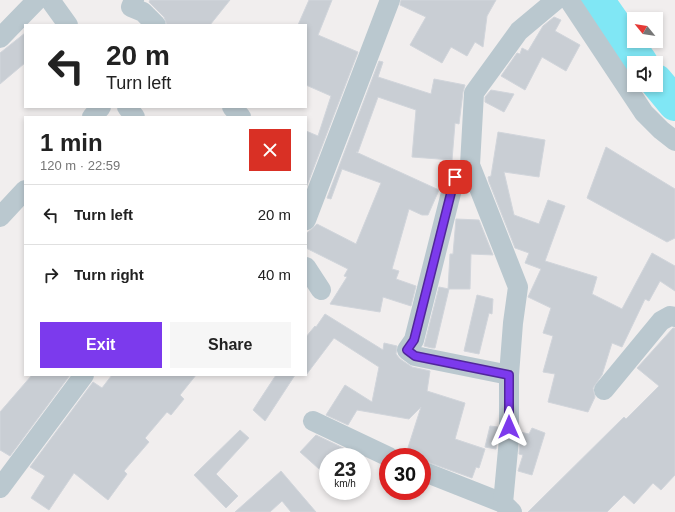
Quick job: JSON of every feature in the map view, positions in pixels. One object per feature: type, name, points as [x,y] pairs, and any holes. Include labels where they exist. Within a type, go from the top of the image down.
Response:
[{"type":"street","points":[[0,38],[37,0]]},
{"type":"street","points":[[50,0],[67,24]]},
{"type":"street","points":[[134,0],[131,7],[143,12],[155,24]]},
{"type":"street","points":[[307,217],[390,0]]},
{"type":"street","points":[[431,475],[507,508],[509,375],[513,323],[518,287],[470,165],[474,93],[519,31],[556,0]]},
{"type":"street","points":[[569,0],[644,113],[661,130],[675,141]]},
{"type":"street","points":[[93,116],[100,108]]},
{"type":"street","points":[[128,108],[134,116]]},
{"type":"street","points":[[233,108],[241,116]]},
{"type":"street","points":[[455,177],[414,340],[407,350],[415,356],[509,375]]},
{"type":"street","points":[[0,217],[24,191]]},
{"type":"street","points":[[307,269],[321,290]]},
{"type":"street","points":[[604,390],[661,321],[670,316],[675,316]]},
{"type":"street","points":[[0,488],[83,376]]},
{"type":"street","points":[[313,421],[379,452]]},
{"type":"building","points":[[150,0],[230,0],[211,24],[167,24],[164,17],[149,2]]},
{"type":"building","points":[[309,0],[332,0],[318,35],[358,52],[307,185],[307,131],[318,136],[331,96],[307,85],[307,24],[298,24]]},
{"type":"building","points":[[401,0],[496,0],[487,16],[483,47],[475,42],[467,56],[451,47],[442,63],[410,45],[426,17],[400,5]]},
{"type":"building","points":[[554,17],[561,20],[555,31],[580,45],[566,71],[542,57],[525,90],[501,76],[517,53],[520,54],[522,48],[528,51],[543,26]]},
{"type":"building","points":[[24,34],[24,64],[0,84],[0,53]]},
{"type":"building","points":[[379,61],[383,62],[378,77],[431,94],[434,79],[465,85],[459,124],[455,123],[452,160],[412,157],[416,110],[378,97],[358,152],[356,152],[439,190],[428,215],[422,215],[409,209],[392,269],[399,271],[396,279],[416,286],[411,306],[383,297],[380,312],[330,304],[347,277],[344,276],[348,269],[307,248],[307,233],[317,224],[356,244],[381,183],[342,169],[331,199],[327,198]]},
{"type":"building","points":[[491,90],[514,94],[504,112],[485,102],[485,97]]},
{"type":"building","points":[[498,132],[545,140],[539,177],[504,172],[514,215],[539,224],[548,200],[565,206],[545,261],[597,277],[592,294],[622,309],[652,253],[675,266],[675,291],[660,281],[649,301],[645,299],[622,347],[612,343],[602,375],[593,388],[595,397],[588,412],[548,402],[555,374],[543,372],[553,336],[543,333],[551,308],[528,297],[541,269],[525,263],[529,253],[515,248],[489,182],[488,177],[491,176]]},
{"type":"building","points":[[606,147],[675,189],[675,238],[667,242],[587,198]]},
{"type":"building","points":[[456,219],[479,220],[493,255],[471,254],[470,289],[448,289],[450,254],[453,254]]},
{"type":"building","points":[[439,287],[449,289],[435,348],[432,348],[424,346]]},
{"type":"building","points":[[477,295],[493,299],[492,314],[489,313],[479,354],[464,351]]},
{"type":"building","points":[[325,314],[383,350],[384,343],[397,346],[396,354],[400,359],[412,367],[430,371],[427,391],[465,403],[455,439],[485,449],[479,468],[476,467],[472,478],[431,463],[431,448],[408,448],[421,407],[409,419],[357,410],[348,425],[326,415],[345,385],[372,402],[379,367],[334,338],[307,374],[307,336],[315,326],[316,327]]},
{"type":"building","points":[[673,328],[675,328],[675,475],[661,490],[653,483],[634,504],[624,495],[607,512],[528,512],[624,417],[626,419],[659,386],[637,368]]},
{"type":"building","points":[[31,376],[69,376],[10,456],[0,450],[0,412]]},
{"type":"building","points":[[111,376],[195,376],[180,395],[184,399],[171,415],[167,412],[145,438],[149,442],[124,471],[127,474],[108,500],[74,473],[49,510],[31,498],[45,476],[30,467],[93,382],[102,388]]},
{"type":"building","points":[[275,376],[294,376],[265,421],[253,410]]},
{"type":"building","points":[[490,426],[498,427],[496,449],[485,447]]},
{"type":"building","points":[[532,428],[545,433],[532,475],[518,471],[523,455],[519,454],[520,432],[529,434]]},
{"type":"building","points":[[240,430],[249,438],[216,474],[238,496],[226,508],[194,475]]},
{"type":"building","points":[[316,435],[343,448],[319,448],[319,469],[300,452]]},
{"type":"building","points":[[281,471],[316,512],[291,512],[282,501],[270,512],[235,512]]},
{"type":"waterway","points":[[597,0],[636,56]]},
{"type":"waterway","points":[[663,89],[675,104]]},
{"type":"route","points":[[455,177],[414,340],[407,350],[415,356],[509,375],[509,427]]}]
